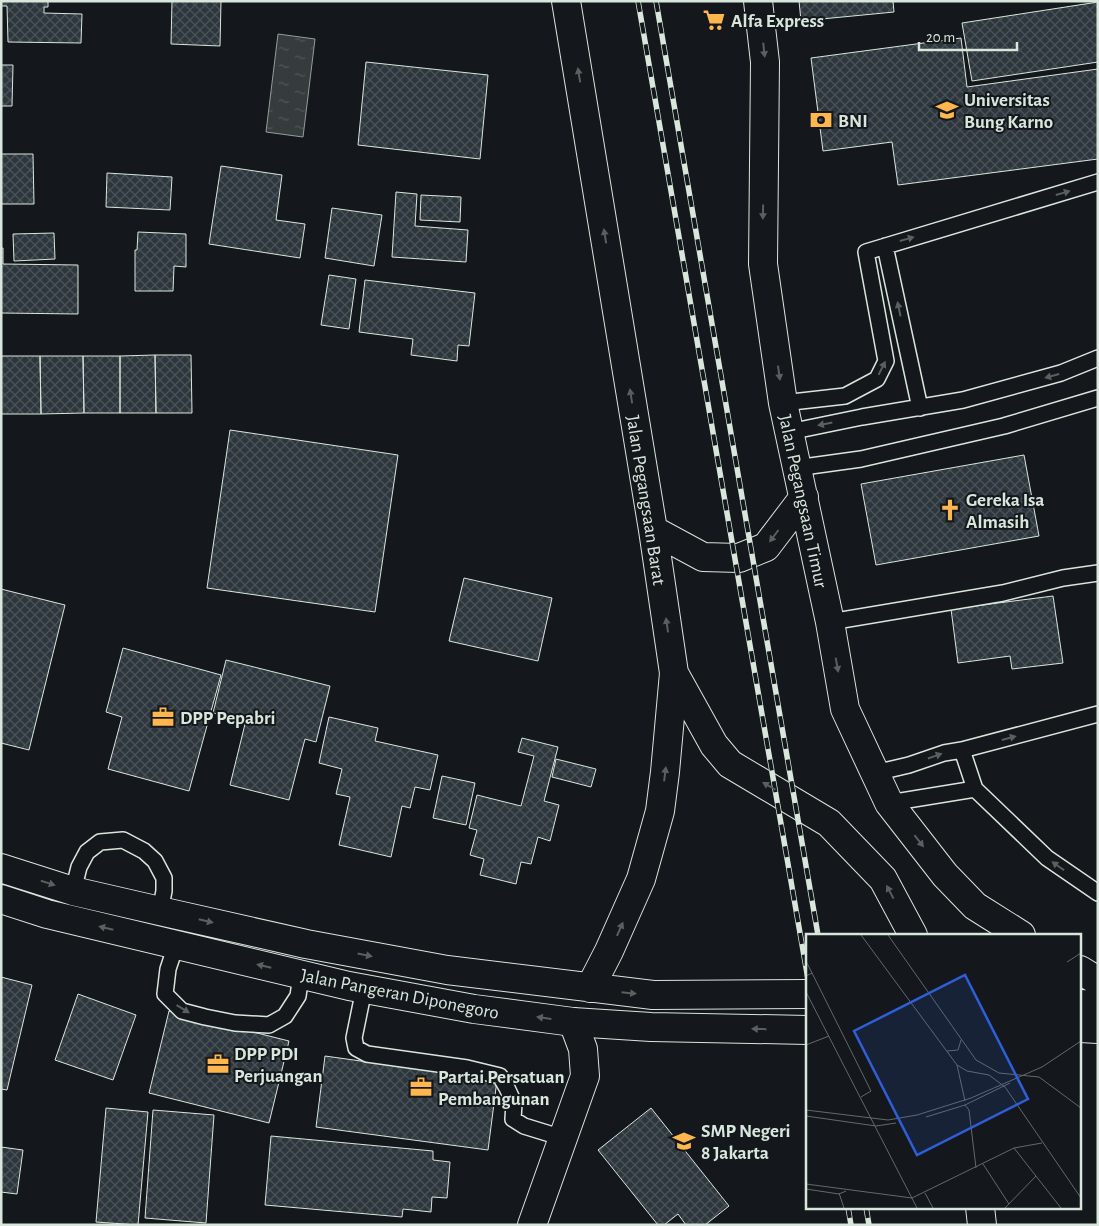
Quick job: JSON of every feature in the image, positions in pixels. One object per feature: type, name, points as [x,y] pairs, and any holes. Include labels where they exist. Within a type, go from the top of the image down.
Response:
[{"type":"main road","name":"Jalan Pegangsaan Barat","points":[[566,1],[653,530],[674,673],[665,772],[656,827],[641,879],[610,951],[590,988]]},
{"type":"main road","name":"Jalan Pegangsaan Timur","points":[[758,1],[765,62],[762,264],[783,403],[830,622],[844,709],[889,803],[945,875],[975,906],[1018,934]]},
{"type":"main road","points":[[653,530],[703,556],[739,558],[766,547],[804,497]]},
{"type":"main road","points":[[674,673],[714,745],[730,764],[829,823],[883,879],[912,934]]},
{"type":"main road","name":"Jalan Pangeran Diponegoro","points":[[1,868],[73,891],[160,911],[306,944],[447,970],[653,995],[806,994]]},
{"type":"main road","name":"Jalan Pangeran Diponegoro","points":[[1,899],[47,914],[301,975],[364,989],[474,1009],[573,1022],[651,1027],[806,1030]]},
{"type":"main road","points":[[301,975],[306,944]]},
{"type":"main road","points":[[1082,971],[1098,981]]},
{"type":"main road","points":[[1082,1004],[1098,1005]]},
{"type":"main road","points":[[532,1225],[584,1076],[583,1049],[573,1022]]},
{"type":"main road","points":[[1082,1028],[1098,1029]]},
{"type":"main road","points":[[980,1208],[982,1225]]},
{"type":"lane","points":[[783,403],[845,396],[877,379],[886,360],[866,252],[1098,182]]},
{"type":"lane","points":[[885,246],[920,408]]},
{"type":"lane","points":[[789,432],[862,417],[963,400],[1061,373],[1098,358]]},
{"type":"lane","points":[[796,468],[860,459],[1004,426],[1098,398]]},
{"type":"lane","points":[[830,622],[1003,593],[1063,578],[1098,572]]},
{"type":"lane","points":[[874,773],[909,765],[944,753],[962,750],[1098,714]]},
{"type":"lane","points":[[962,750],[975,789],[1047,858],[1098,894]]},
{"type":"lane","points":[[889,803],[975,789]]},
{"type":"lane","points":[[73,891],[79,867],[87,852],[100,842],[123,840],[144,851],[155,862],[164,878],[164,891],[160,911]]},
{"type":"lane","points":[[176,945],[168,969],[165,994],[182,1011],[205,1017],[236,1023],[268,1024],[285,1016],[298,996],[301,975]]},
{"type":"lane","points":[[364,989],[354,1038],[356,1048],[368,1054],[467,1068],[500,1076],[514,1103],[513,1119],[524,1126],[563,1138]]},
{"type":"water","points":[[278,34],[315,39],[303,137],[266,132]]},
{"type":"building","points":[[1,1],[48,1],[48,7],[44,7],[44,13],[82,14],[81,43],[8,42],[7,6],[1,6]]},
{"type":"building","points":[[172,1],[221,1],[220,46],[171,44]]},
{"type":"building","points":[[799,1],[893,1],[894,12],[801,21]]},
{"type":"building","points":[[1098,2],[1098,62],[972,81],[962,23]]},
{"type":"building","points":[[961,38],[967,87],[1098,69],[1098,159],[898,185],[892,142],[823,151],[811,58]]},
{"type":"building","points":[[366,62],[488,75],[480,159],[358,145]]},
{"type":"building","points":[[1,65],[13,65],[12,106],[1,106]]},
{"type":"building","points":[[1,154],[33,154],[34,204],[1,204]]},
{"type":"building","points":[[221,166],[282,175],[276,220],[305,224],[300,258],[209,244]]},
{"type":"building","points":[[107,173],[172,177],[170,210],[106,207]]},
{"type":"building","points":[[396,192],[417,194],[415,226],[468,230],[466,262],[392,257]]},
{"type":"building","points":[[421,195],[461,197],[460,222],[420,220]]},
{"type":"building","points":[[332,208],[382,215],[374,266],[325,258]]},
{"type":"building","points":[[138,232],[186,234],[186,267],[174,266],[173,291],[135,291],[135,250],[137,250]]},
{"type":"building","points":[[54,233],[55,259],[14,261],[13,234]]},
{"type":"building","points":[[1,248],[3,248],[3,264],[78,265],[78,314],[1,313]]},
{"type":"building","points":[[329,275],[356,279],[349,329],[321,325]]},
{"type":"building","points":[[365,280],[475,293],[469,346],[458,345],[457,361],[411,355],[413,339],[359,332]]},
{"type":"building","points":[[155,355],[191,355],[192,413],[156,413]]},
{"type":"building","points":[[155,355],[156,413],[120,413],[120,356]]},
{"type":"building","points":[[1,356],[40,356],[41,414],[1,414]]},
{"type":"building","points":[[40,356],[83,356],[84,413],[41,414]]},
{"type":"building","points":[[83,356],[120,356],[120,413],[84,413]]},
{"type":"building","points":[[230,430],[398,455],[375,612],[207,588]]},
{"type":"building","name":"Gereka Isa Almasih","points":[[1024,455],[1039,536],[876,565],[861,484]]},
{"type":"building","points":[[464,578],[552,598],[538,661],[449,641]]},
{"type":"building","points":[[1,589],[65,605],[29,750],[1,743]]},
{"type":"building","points":[[1053,596],[1063,663],[1012,669],[1010,656],[958,663],[951,609]]},
{"type":"building","points":[[123,648],[221,675],[189,791],[108,769],[122,717],[106,712]]},
{"type":"building","points":[[226,660],[330,686],[316,742],[305,739],[289,800],[230,785],[246,720],[213,713]]},
{"type":"building","points":[[329,717],[378,728],[375,741],[438,755],[430,790],[415,787],[410,808],[402,806],[391,857],[339,845],[350,797],[336,794],[342,769],[319,763]]},
{"type":"building","points":[[522,738],[558,747],[544,801],[559,805],[550,841],[538,837],[531,864],[521,862],[516,884],[480,875],[484,859],[470,855],[477,830],[469,828],[477,795],[521,806],[534,756],[518,752]]},
{"type":"building","points":[[556,759],[596,769],[591,787],[552,777]]},
{"type":"building","points":[[442,776],[475,783],[466,825],[433,818]]},
{"type":"building","points":[[1,977],[32,985],[7,1090],[1,1089]]},
{"type":"building","points":[[78,994],[136,1015],[113,1080],[55,1060]]},
{"type":"building","points":[[169,1011],[289,1041],[269,1123],[149,1093]]},
{"type":"building","points":[[325,1056],[497,1080],[488,1150],[316,1127]]},
{"type":"building","points":[[106,1108],[148,1112],[138,1225],[96,1222]]},
{"type":"building","points":[[651,1108],[729,1206],[705,1225],[686,1225],[678,1214],[664,1225],[658,1225],[598,1150]]},
{"type":"building","points":[[153,1110],[214,1115],[206,1223],[145,1218]]},
{"type":"building","points":[[271,1136],[433,1151],[433,1160],[450,1162],[447,1198],[432,1197],[431,1212],[403,1209],[402,1217],[265,1205]]},
{"type":"building","points":[[1,1147],[23,1150],[17,1194],[1,1192]]},
{"type":"railway","points":[[638,1],[806,967]]},
{"type":"railway","points":[[656,1],[818,934]]},
{"type":"railway","points":[[848,1208],[851,1225]]},
{"type":"railway","points":[[866,1208],[869,1225]]},
{"type":"place","name":"Alfa Express","points":[[714,20]]},
{"type":"place","name":"Universitas Bung Karno","points":[[947,110]]},
{"type":"place","name":"BNI","points":[[821,120]]},
{"type":"place","name":"Gereka Isa Almasih","points":[[950,510]]},
{"type":"place","name":"DPP Pepabri","points":[[163,717]]},
{"type":"place","name":"DPP PDI Perjuangan","points":[[218,1064]]},
{"type":"place","name":"Partai Persatuan Pembangunan","points":[[421,1087]]},
{"type":"place","name":"SMP Negeri 8 Jakarta","points":[[684,1141]]}]
